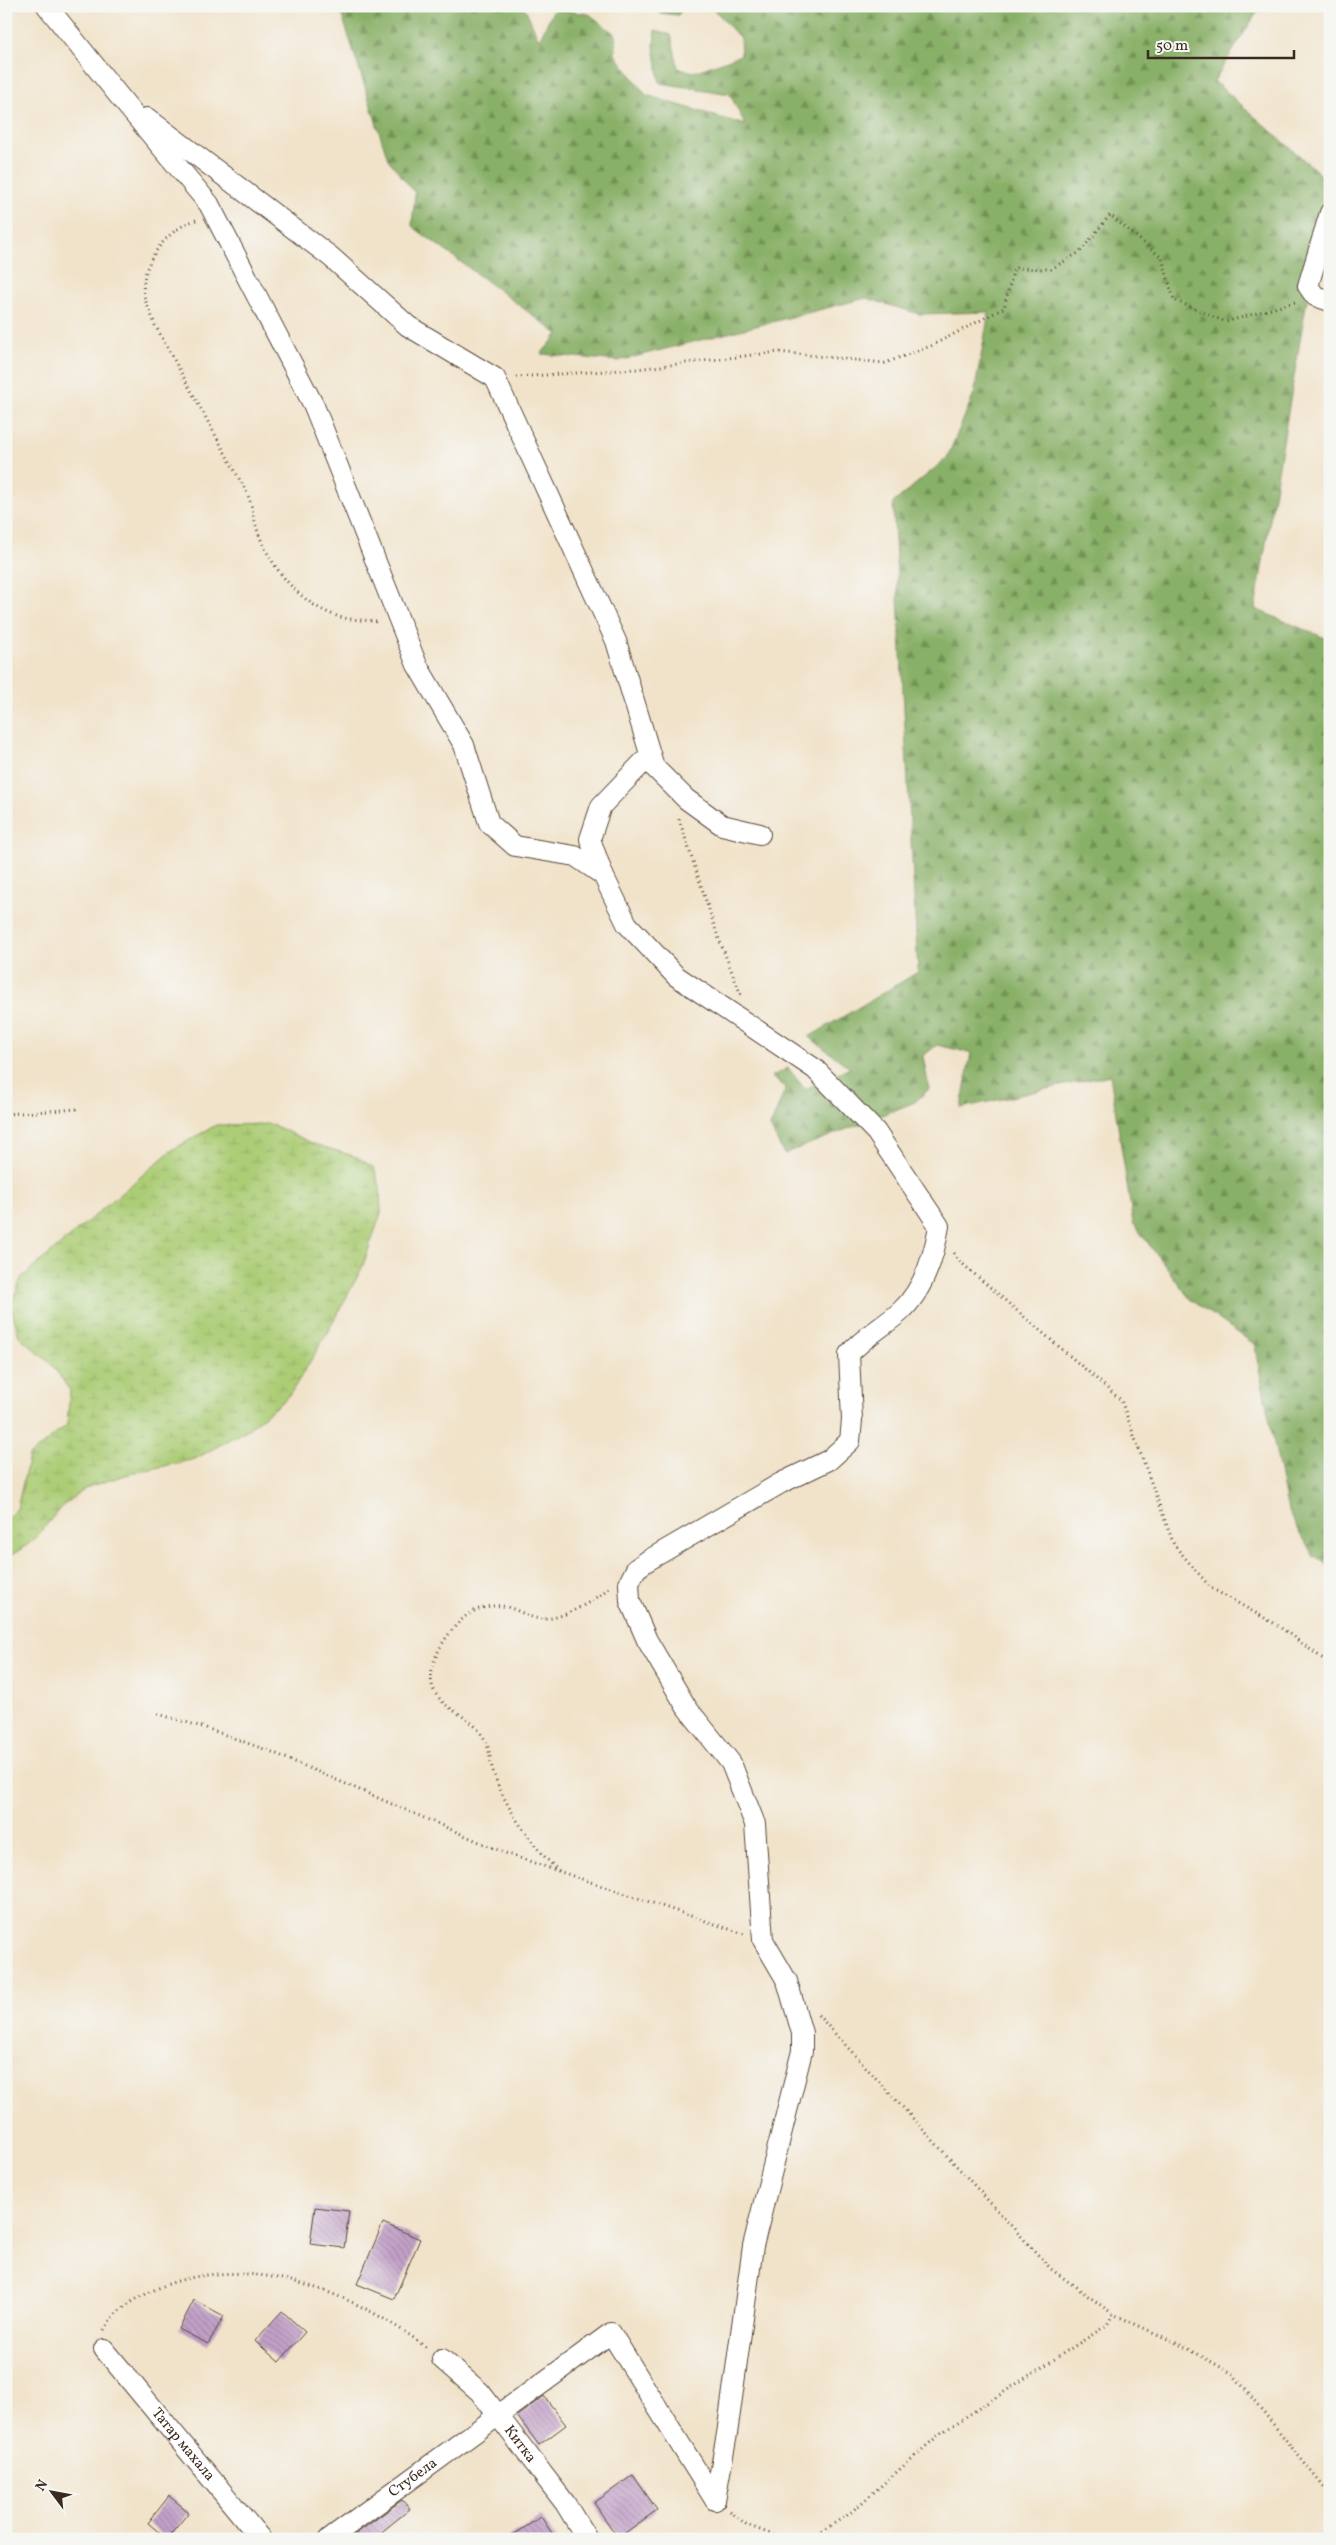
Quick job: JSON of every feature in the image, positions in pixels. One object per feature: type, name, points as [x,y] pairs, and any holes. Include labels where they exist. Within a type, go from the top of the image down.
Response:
[{"type":"street","points":[[47,6],[209,204],[314,406],[417,665],[464,746],[489,823],[515,846],[575,856],[603,875]]},
{"type":"street","points":[[123,101],[331,257],[408,326],[495,378],[616,641],[654,767],[694,804],[722,825],[760,834]]},
{"type":"street","points":[[1322,298],[1308,286],[1309,276],[1330,213]]},
{"type":"street","points":[[650,755],[601,806],[590,838],[603,875],[627,924],[676,976],[754,1030],[815,1069],[876,1132],[939,1226],[935,1253],[918,1289],[901,1312],[861,1341],[849,1354],[852,1420],[850,1441],[829,1460],[780,1484],[636,1569],[629,1583],[630,1601],[647,1640],[687,1708],[731,1763],[756,1824],[763,1940],[787,1981],[802,2033],[802,2051],[752,2246],[727,2434],[715,2500]]},
{"type":"street","name":"Стубела","points":[[329,2539],[611,2333],[715,2500]]},
{"type":"street","name":"Татар махала","points":[[104,2349],[261,2539]]},
{"type":"street","name":"Китка","points":[[442,2359],[480,2392],[565,2503],[587,2539]]},
{"type":"path","points":[[495,378],[636,369],[778,352],[885,363],[932,346],[1004,308],[1014,268],[1051,269],[1080,252],[1110,215],[1162,258],[1174,300],[1226,322],[1322,298]]},
{"type":"path","points":[[218,221],[194,220],[177,230],[151,260],[144,276],[144,296],[155,324],[246,491],[253,505],[257,531],[269,556],[284,578],[312,604],[344,618],[382,623],[404,633]]},
{"type":"path","points":[[679,817],[717,934],[754,1030]]},
{"type":"path","points":[[6,1114],[77,1109]]},
{"type":"path","points":[[939,1226],[957,1259],[1121,1400],[1174,1545],[1211,1588],[1277,1625],[1330,1664]]},
{"type":"path","points":[[561,1874],[541,1856],[511,1807],[493,1773],[492,1758],[484,1736],[460,1712],[438,1698],[431,1676],[434,1662],[440,1646],[451,1632],[466,1616],[477,1610],[502,1605],[545,1619],[595,1599],[636,1569]]},
{"type":"path","points":[[158,1714],[206,1728],[272,1752],[505,1853],[561,1874],[763,1940]]},
{"type":"path","points":[[813,2010],[1051,2269],[1114,2314],[1187,2348],[1233,2374],[1330,2495]]},
{"type":"path","points":[[104,2349],[100,2339],[107,2323],[127,2304],[161,2286],[192,2276],[242,2274],[277,2278],[316,2288],[363,2308],[405,2331],[442,2359]]},
{"type":"path","points":[[715,2500],[748,2525],[781,2538],[816,2535],[848,2514],[941,2433],[1107,2325],[1114,2314]]},
{"type":"green space","points":[[339,6],[522,6],[526,10],[539,40],[554,9],[589,14],[616,35],[615,54],[646,95],[745,125],[730,94],[660,83],[654,47],[655,30],[671,35],[678,68],[694,72],[741,55],[740,38],[711,6],[1261,6],[1214,81],[1327,180],[1255,609],[1330,640],[1330,1565],[1314,1557],[1288,1511],[1254,1344],[1190,1299],[1133,1223],[1110,1075],[961,1108],[971,1053],[937,1045],[923,1056],[929,1089],[915,1102],[784,1154],[770,1127],[786,1087],[771,1077],[788,1068],[805,1089],[850,1068],[809,1037],[918,972],[893,503],[947,458],[974,394],[989,312],[919,314],[866,298],[618,361],[541,354],[558,334],[412,226],[415,193],[388,159]]},
{"type":"green space","points":[[653,6],[685,6],[678,15],[659,13]]},
{"type":"green space","points":[[271,1124],[314,1144],[357,1157],[374,1168],[380,1187],[381,1213],[362,1268],[325,1337],[289,1396],[248,1429],[195,1459],[125,1475],[88,1487],[61,1507],[34,1540],[6,1559],[6,1519],[17,1509],[29,1456],[67,1425],[70,1390],[51,1364],[19,1336],[11,1307],[21,1278],[172,1150],[216,1125]]},
{"type":"building","points":[[315,2207],[349,2211],[344,2248],[310,2244]]},
{"type":"building","points":[[383,2223],[420,2239],[394,2299],[357,2284]]},
{"type":"building","points":[[194,2300],[224,2316],[208,2344],[179,2329]]},
{"type":"building","points":[[282,2311],[305,2332],[279,2362],[255,2341]]},
{"type":"building","points":[[544,2396],[566,2425],[539,2445],[517,2416]]},
{"type":"building","points":[[633,2475],[657,2510],[618,2538],[594,2503]]},
{"type":"building","points":[[169,2496],[189,2512],[167,2539],[148,2523]]},
{"type":"building","points":[[402,2500],[410,2509],[373,2539],[349,2539]]},
{"type":"building","points":[[541,2517],[556,2539],[507,2539]]}]
